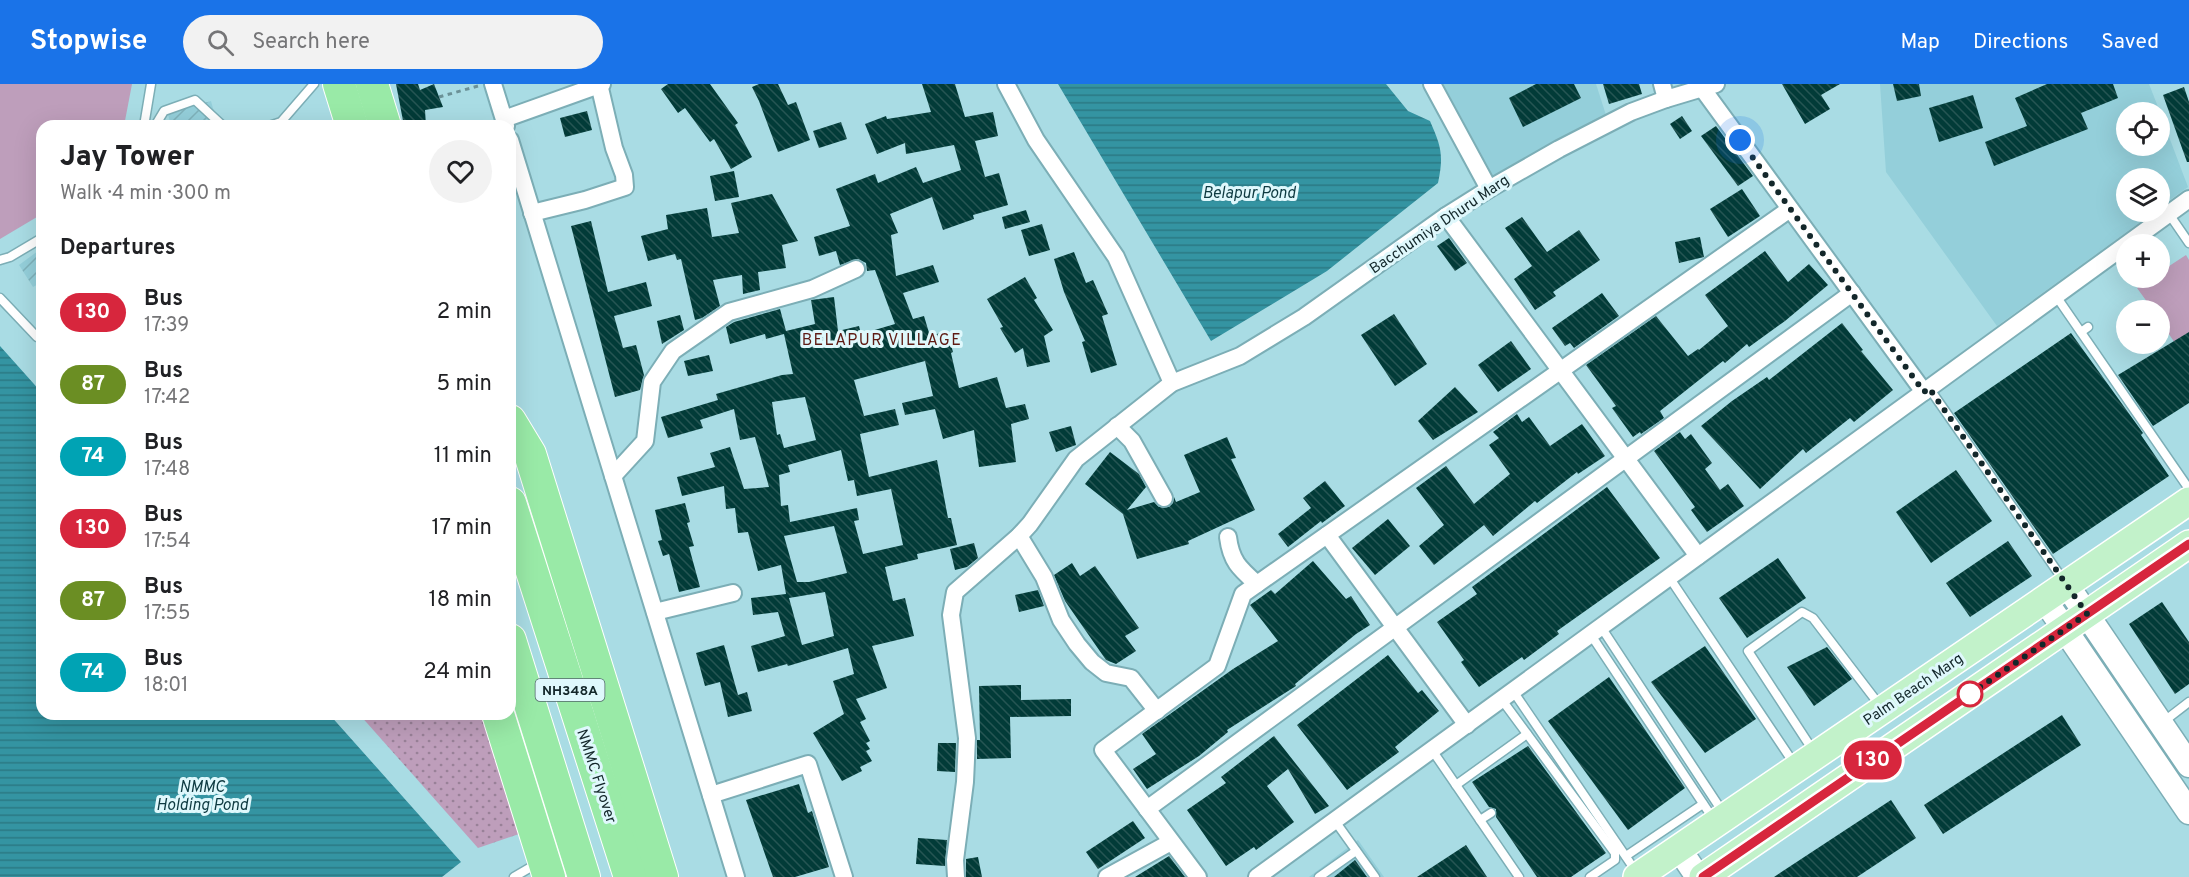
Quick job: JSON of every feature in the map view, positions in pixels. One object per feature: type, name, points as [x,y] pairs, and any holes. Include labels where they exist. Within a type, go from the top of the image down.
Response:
[{"type":"highway","points":[[339,84],[350,120]]},
{"type":"highway","points":[[372,84],[383,120]]},
{"type":"highway","points":[[516,431],[530,454],[662,877]]},
{"type":"highway","name":"NMMC Flyover","points":[[516,522],[630,877]]},
{"type":"highway","name":"NH348A","points":[[516,659],[584,877]]},
{"type":"highway","points":[[500,720],[543,872]]},
{"type":"main road","name":"Palm Beach Marg","points":[[1652,866],[1715,815],[1807,761],[2189,501]]},
{"type":"main road","points":[[1703,877],[2189,544]]},
{"type":"street","points":[[493,84],[504,120]]},
{"type":"street","points":[[512,120],[600,84],[614,148],[624,175],[625,187],[532,213]]},
{"type":"street","points":[[1006,84],[1036,140],[1116,257],[1172,383]]},
{"type":"street","points":[[1432,84],[1489,189]]},
{"type":"street","points":[[1709,86],[1790,209],[1927,390]]},
{"type":"street","name":"Bacchumiya Dhuru Marg","points":[[956,877],[955,860],[965,782],[967,738],[951,615],[955,592],[1030,524],[1076,459],[1172,383],[1240,356],[1304,317],[1446,216],[1489,189],[1631,112],[1664,91],[1709,86]]},
{"type":"street","points":[[516,160],[736,877]]},
{"type":"street","points":[[2170,213],[2189,199]]},
{"type":"street","points":[[1198,877],[1103,750],[1217,666],[1243,594],[1790,209]]},
{"type":"street","points":[[1446,216],[1698,556]]},
{"type":"street","points":[[1264,875],[1432,750],[2158,222]]},
{"type":"street","points":[[613,476],[645,441],[652,382],[673,351],[729,312],[812,289],[856,269]]},
{"type":"street","points":[[1147,809],[1852,293]]},
{"type":"street","points":[[1117,426],[1132,441],[1164,498]]},
{"type":"street","points":[[1327,535],[1467,725]]},
{"type":"street","points":[[1019,536],[1044,576],[1061,620],[1077,644],[1092,662],[1106,673],[1131,678],[1157,711]]},
{"type":"street","points":[[1228,537],[1230,554],[1257,584]]},
{"type":"street","points":[[2055,591],[2076,622],[2189,812]]},
{"type":"street","points":[[655,612],[733,593]]},
{"type":"street","points":[[2076,622],[2161,724],[2189,765]]},
{"type":"street","points":[[711,795],[808,764],[844,877]]},
{"type":"street","points":[[1107,877],[1172,842]]},
{"type":"street","points":[[1652,866],[1698,877]]},
{"type":"lane","points":[[145,120],[152,84]]},
{"type":"lane","points":[[283,120],[314,84]]},
{"type":"lane","points":[[159,120],[164,111],[195,100],[217,120]]},
{"type":"lane","points":[[2170,215],[2189,243]]},
{"type":"lane","points":[[0,260],[10,257],[36,242]]},
{"type":"lane","points":[[2056,296],[2085,329],[2189,489]]},
{"type":"lane","points":[[0,298],[36,336]]},
{"type":"lane","points":[[1927,390],[2055,591]]},
{"type":"lane","points":[[1669,577],[1807,761]]},
{"type":"lane","points":[[1807,761],[1748,651],[1802,612],[1813,618],[1883,709]]},
{"type":"lane","points":[[1596,631],[1715,815]]},
{"type":"lane","points":[[1596,631],[1715,815]]},
{"type":"lane","points":[[1507,696],[1652,866],[1715,815]]},
{"type":"lane","points":[[1507,696],[1527,734],[1617,857],[1590,877]]},
{"type":"lane","points":[[2161,724],[2189,702]]},
{"type":"lane","points":[[1456,785],[1527,734]]},
{"type":"lane","points":[[1432,750],[1519,877]]},
{"type":"lane","points":[[1480,820],[1491,813]]},
{"type":"lane","points":[[1335,821],[1375,877]]},
{"type":"lane","points":[[1319,877],[1356,851]]},
{"type":"lane","points":[[514,877],[532,865],[543,872]]},
{"type":"path","points":[[439,97],[485,84]]},
{"type":"shaded area","points":[[0,84],[132,84],[125,120],[36,120],[36,218],[0,239]]},
{"type":"shaded area","points":[[1443,84],[1596,84],[1606,115],[1494,178]]},
{"type":"shaded area","points":[[1880,84],[2149,84],[2156,102],[2116,102],[2116,156],[2170,156],[2170,139],[2188,187],[2170,200],[2170,168],[2116,168],[2116,222],[2140,222],[2124,234],[2116,234],[2116,240],[1997,326],[1886,172]]},
{"type":"shaded area","points":[[211,101],[216,120],[170,120],[168,114]]},
{"type":"shaded area","points":[[36,252],[36,285],[33,287],[19,265]]},
{"type":"shaded area","points":[[2186,255],[2189,260],[2189,338],[2177,346],[2170,336],[2170,300],[2146,300],[2137,288],[2170,288],[2170,265]]},
{"type":"shaded area","points":[[364,720],[484,720],[522,833],[478,848]]},
{"type":"shaded area","points":[[1358,840],[1384,877],[1309,877]]},
{"type":"water","name":"Belapur Pond","points":[[1058,84],[1386,84],[1408,111],[1430,121],[1440,151],[1441,165],[1438,183],[1327,271],[1211,341]]},
{"type":"water","name":"NMMC Holding Pond","points":[[0,346],[36,386],[36,720],[334,720],[461,862],[442,877],[0,877]]},
{"type":"building","points":[[396,84],[418,84],[420,90],[434,84],[443,107],[425,110],[426,120],[403,120]]},
{"type":"building","points":[[668,84],[710,84],[738,123],[735,125],[752,157],[731,169],[714,139],[710,142],[685,108],[678,113],[661,89]]},
{"type":"building","points":[[759,84],[778,84],[788,105],[796,102],[810,140],[778,152],[752,87]]},
{"type":"building","points":[[922,84],[955,84],[965,117],[993,112],[998,136],[975,141],[985,177],[999,173],[1008,205],[973,215],[974,219],[943,230],[932,197],[890,214],[898,233],[891,235],[896,276],[933,265],[939,282],[903,293],[913,319],[924,316],[930,336],[947,331],[959,388],[997,377],[1006,408],[1025,404],[1029,419],[1011,424],[1016,462],[979,467],[974,430],[943,439],[935,409],[905,415],[902,403],[933,396],[925,361],[854,380],[864,416],[895,409],[899,425],[860,434],[869,477],[937,460],[948,518],[951,518],[957,545],[917,554],[918,559],[885,567],[893,601],[905,598],[914,636],[872,646],[887,688],[856,699],[866,719],[860,722],[870,741],[866,743],[870,749],[866,751],[872,761],[860,767],[862,771],[842,781],[813,733],[844,714],[833,681],[854,674],[848,648],[788,666],[787,664],[758,672],[751,646],[785,636],[778,612],[753,615],[751,598],[786,594],[781,565],[758,571],[748,532],[738,533],[735,508],[726,509],[724,486],[682,496],[677,477],[715,467],[710,453],[730,447],[744,489],[769,487],[755,437],[740,440],[734,409],[700,420],[703,428],[668,438],[661,417],[718,400],[716,394],[793,374],[784,334],[766,339],[765,334],[730,344],[726,327],[734,322],[780,309],[786,331],[815,324],[811,300],[834,297],[838,331],[859,326],[861,334],[895,324],[875,270],[867,271],[866,263],[858,259],[840,265],[836,251],[819,256],[814,237],[850,226],[836,189],[875,174],[878,183],[916,167],[923,183],[961,170],[954,145],[906,154],[905,143],[877,154],[865,124],[886,116],[887,119],[931,112]],"holes":[[[805,397],[816,440],[784,448],[780,434],[777,435],[772,402]],[[841,450],[848,481],[854,480],[857,496],[891,489],[903,545],[863,554],[854,521],[859,520],[857,508],[790,522],[788,505],[781,506],[779,475],[790,472],[788,465]],[[834,526],[847,573],[809,582],[797,582],[784,536]],[[825,592],[834,636],[802,645],[789,598]]]},
{"type":"building","points":[[1536,84],[1574,84],[1581,98],[1523,127],[1509,98]]},
{"type":"building","points":[[1603,84],[1639,84],[1642,94],[1609,104]]},
{"type":"building","points":[[1782,84],[1840,84],[1821,95],[1830,109],[1805,124]]},
{"type":"building","points":[[1893,84],[1919,84],[1921,96],[1897,101]]},
{"type":"building","points":[[2047,84],[2113,84],[2118,98],[2081,113],[2088,129],[1994,166],[1985,142],[2027,126],[2015,98]]},
{"type":"building","points":[[2184,87],[2189,102],[2189,162],[2187,162],[2170,115],[2170,102],[2166,102],[2163,95]]},
{"type":"building","points":[[1973,95],[1983,128],[1939,142],[1929,108]]},
{"type":"building","points":[[587,111],[592,130],[565,137],[560,118]]},
{"type":"building","points":[[1682,116],[1692,131],[1680,139],[1670,124]]},
{"type":"building","points":[[841,122],[847,139],[819,148],[813,131]]},
{"type":"building","points":[[1716,126],[1753,176],[1738,186],[1701,136]]},
{"type":"building","points":[[734,171],[739,197],[715,201],[710,176]]},
{"type":"building","points":[[1742,189],[1760,216],[1728,237],[1710,209]]},
{"type":"building","points":[[772,194],[798,241],[782,245],[786,268],[758,272],[760,290],[743,294],[742,275],[713,280],[720,306],[695,320],[681,259],[677,260],[675,254],[648,261],[641,236],[668,229],[666,215],[707,208],[712,237],[739,233],[731,203]]},
{"type":"building","points":[[1026,210],[1030,222],[1005,229],[1002,217]]},
{"type":"building","points":[[1522,217],[1547,252],[1579,230],[1600,260],[1553,292],[1556,296],[1535,310],[1514,279],[1532,266],[1505,228]]},
{"type":"building","points":[[591,221],[608,292],[646,282],[652,306],[614,316],[623,348],[636,345],[644,375],[640,390],[615,397],[571,226]]},
{"type":"building","points":[[1042,224],[1050,250],[1029,256],[1021,230]]},
{"type":"building","points":[[1700,237],[1704,257],[1679,263],[1675,242]]},
{"type":"building","points":[[1449,238],[1467,263],[1455,271],[1437,246]]},
{"type":"building","points":[[1765,251],[1788,282],[1809,264],[1828,285],[1785,321],[1749,347],[1747,344],[1725,363],[1723,361],[1660,411],[1664,418],[1633,437],[1612,408],[1616,406],[1586,365],[1656,316],[1688,356],[1699,350],[1728,326],[1705,295]]},
{"type":"building","points":[[1074,252],[1086,283],[1093,280],[1108,314],[1102,316],[1117,365],[1091,373],[1082,342],[1085,341],[1064,292],[1054,259]]},
{"type":"building","points":[[1025,277],[1037,298],[1034,300],[1053,330],[1044,336],[1050,362],[1027,367],[1023,348],[1015,353],[1000,328],[1003,327],[987,299]]},
{"type":"building","points":[[1602,293],[1619,316],[1574,348],[1570,343],[1565,346],[1552,328]]},
{"type":"building","points":[[1394,314],[1427,364],[1395,386],[1361,335]]},
{"type":"building","points":[[680,315],[684,330],[662,344],[657,321]]},
{"type":"building","points":[[1842,323],[1863,350],[1861,351],[1893,390],[1854,422],[1850,418],[1806,453],[1803,449],[1760,489],[1701,426],[1767,377],[1769,380]]},
{"type":"building","points":[[2189,332],[2189,403],[2153,426],[2118,375],[2153,354],[2170,354],[2170,344]]},
{"type":"building","points":[[2071,333],[2143,433],[2141,435],[2169,476],[2053,554],[1954,413]]},
{"type":"building","points":[[1511,341],[1531,369],[1498,392],[1478,365]]},
{"type":"building","points":[[709,355],[713,371],[688,376],[684,361]]},
{"type":"building","points":[[1455,387],[1478,412],[1433,440],[1418,421]]},
{"type":"building","points":[[1517,414],[1522,422],[1529,417],[1550,446],[1582,424],[1605,456],[1578,474],[1577,472],[1537,503],[1535,501],[1493,536],[1484,525],[1434,565],[1419,546],[1444,525],[1416,488],[1446,466],[1474,504],[1510,474],[1489,445],[1499,438],[1493,432]]},
{"type":"building","points":[[1071,426],[1076,445],[1056,452],[1049,432]]},
{"type":"building","points":[[1680,432],[1685,439],[1691,434],[1712,463],[1705,469],[1720,490],[1728,484],[1744,506],[1707,532],[1691,510],[1695,507],[1654,451]]},
{"type":"building","points":[[1227,437],[1236,458],[1231,459],[1255,510],[1188,541],[1189,544],[1137,559],[1123,514],[1085,484],[1110,452],[1139,474],[1146,487],[1127,510],[1154,502],[1159,507],[1169,507],[1174,497],[1176,502],[1200,492],[1184,455]]},
{"type":"building","points":[[1956,470],[1992,521],[1931,563],[1896,512]]},
{"type":"building","points":[[1325,481],[1345,506],[1322,523],[1321,521],[1288,547],[1278,534],[1311,508],[1303,498]]},
{"type":"building","points":[[1607,487],[1660,558],[1557,631],[1559,634],[1524,660],[1522,657],[1479,687],[1461,662],[1464,660],[1437,622],[1477,594],[1472,587]]},
{"type":"building","points":[[685,503],[690,522],[687,523],[694,546],[689,547],[700,587],[679,592],[669,554],[663,556],[658,541],[662,540],[655,510]]},
{"type":"building","points":[[1388,519],[1410,546],[1375,575],[1352,548]]},
{"type":"building","points":[[2008,541],[2032,576],[1970,617],[1946,583]]},
{"type":"building","points":[[974,543],[978,558],[967,567],[955,570],[950,549]]},
{"type":"building","points":[[1778,558],[1806,598],[1747,638],[1719,598]]},
{"type":"building","points":[[1313,561],[1346,599],[1351,596],[1370,625],[1295,684],[1296,686],[1227,730],[1228,732],[1199,756],[1147,789],[1133,769],[1156,754],[1142,734],[1233,669],[1278,641],[1250,605],[1271,590],[1275,594]]},
{"type":"building","points":[[1072,563],[1080,576],[1095,566],[1139,628],[1125,636],[1136,651],[1116,664],[1106,660],[1065,601],[1054,575]]},
{"type":"building","points":[[1038,590],[1044,606],[1019,612],[1015,595]]},
{"type":"building","points":[[2162,602],[2189,642],[2189,684],[2175,694],[2129,624]]},
{"type":"building","points":[[724,645],[738,695],[747,692],[752,711],[728,717],[720,682],[705,686],[696,653]]},
{"type":"building","points":[[1705,646],[1756,719],[1705,753],[1651,682]]},
{"type":"building","points":[[1827,647],[1852,679],[1814,706],[1787,667]]},
{"type":"building","points":[[1388,655],[1418,693],[1422,690],[1439,711],[1395,747],[1399,752],[1347,790],[1297,725]]},
{"type":"building","points":[[1609,677],[1685,788],[1628,830],[1548,721]]},
{"type":"building","points":[[1021,685],[1021,700],[1071,699],[1071,716],[1010,717],[1011,758],[977,759],[977,740],[980,740],[979,686]]},
{"type":"building","points":[[2062,715],[2081,745],[1943,834],[1924,805]]},
{"type":"building","points":[[1274,736],[1329,806],[1315,814],[1288,769],[1267,786],[1294,822],[1256,850],[1254,847],[1226,866],[1187,810],[1226,783],[1221,777]]},
{"type":"building","points":[[938,743],[956,743],[955,772],[937,771]]},
{"type":"building","points":[[1528,746],[1606,853],[1571,877],[1537,877],[1496,817],[1496,809],[1489,807],[1472,782]]},
{"type":"building","points":[[799,784],[808,813],[812,811],[829,867],[795,877],[773,877],[746,800]]},
{"type":"building","points":[[1891,800],[1916,838],[1857,877],[1774,877]]},
{"type":"building","points":[[1133,821],[1145,838],[1098,869],[1086,852]]},
{"type":"building","points":[[918,838],[947,840],[945,866],[916,864]]},
{"type":"building","points":[[1466,845],[1487,877],[1417,877]]},
{"type":"building","points":[[1169,856],[1185,877],[1135,877]]},
{"type":"building","points":[[978,857],[982,877],[966,877],[966,859]]},
{"type":"building","points":[[1355,860],[1367,877],[1334,877]]},
{"type":"bus line","name":"130","points":[[1703,877],[2189,544]]},
{"type":"district","name":"BELAPUR VILLAGE","points":[[882,339]]},
{"type":"route","points":[[1740,140],[1924,392],[1929,388],[2087,614],[1970,694]]}]
